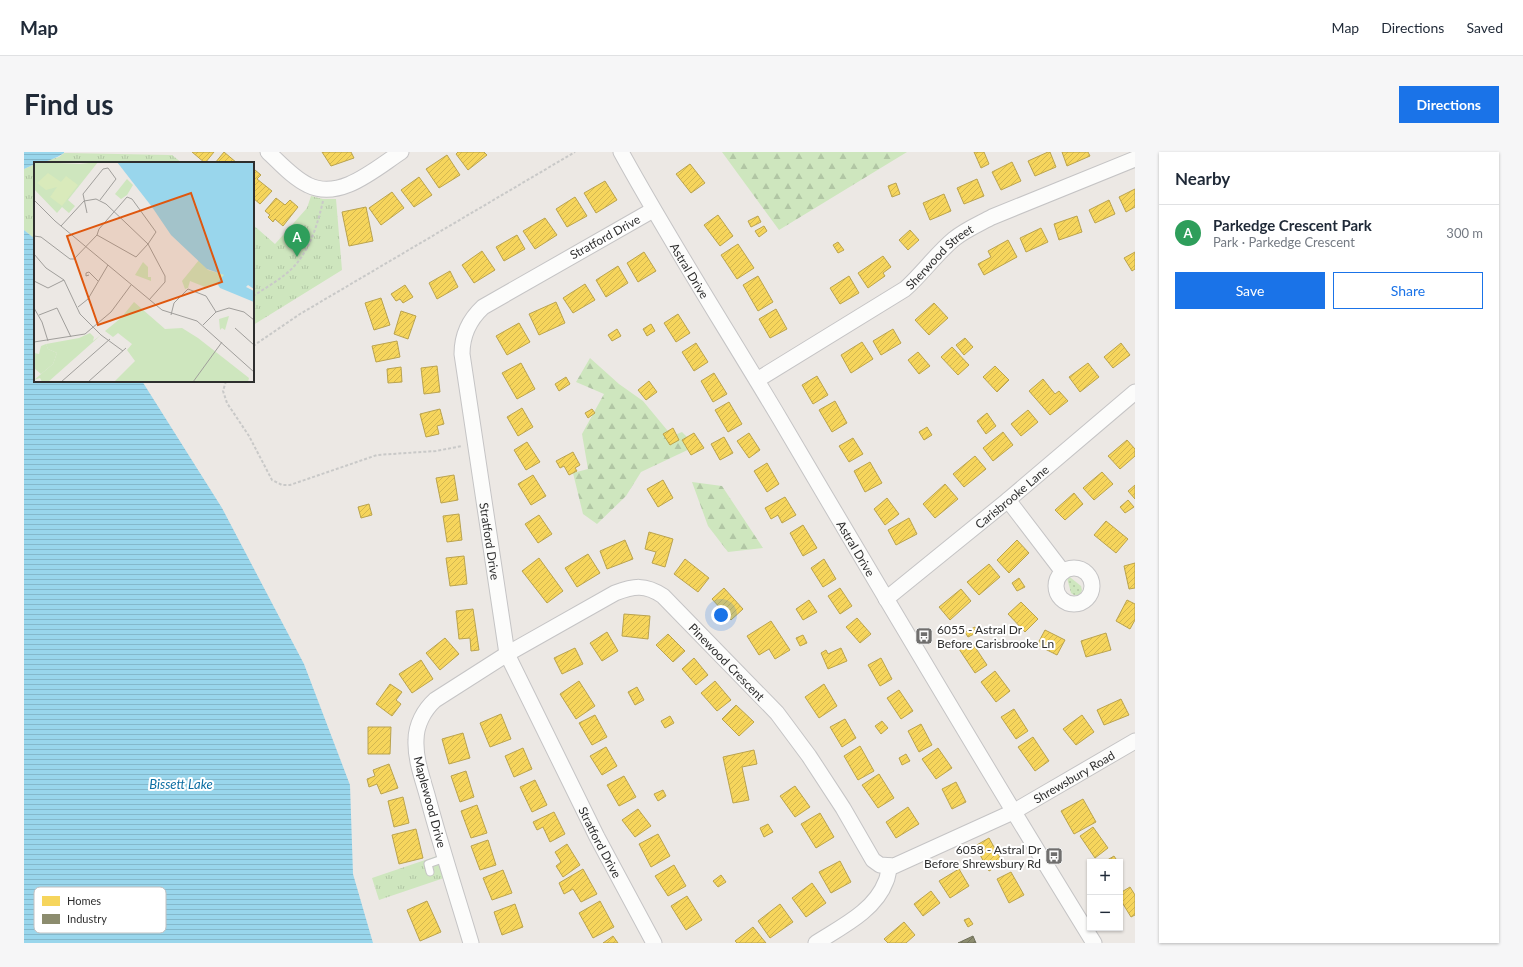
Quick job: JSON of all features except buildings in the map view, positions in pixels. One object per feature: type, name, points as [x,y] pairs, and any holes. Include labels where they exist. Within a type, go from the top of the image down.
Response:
[{"type":"street","points":[[268,152],[300,181],[313,188],[325,190],[347,186],[401,152]]},
{"type":"street","name":"Astral Drive","points":[[621,152],[653,210],[757,380],[1013,812],[1094,943]]},
{"type":"street","name":"Sherwood Street","points":[[757,380],[905,289],[955,238],[972,228],[992,217],[1135,159]]},
{"type":"street","name":"Stratford Drive","points":[[653,210],[487,303],[474,316],[465,331],[462,354],[507,654],[597,837],[654,943]]},
{"type":"street","name":"Carisbrooke Lane","points":[[886,599],[1008,500],[1135,392]]},
{"type":"street","points":[[1008,500],[1063,572]]},
{"type":"street","name":"Pinewood Crescent","points":[[507,654],[615,593],[639,587],[651,589],[657,592],[777,713],[809,756],[843,808],[873,860],[880,865],[890,866]]},
{"type":"street","name":"Maplewood Drive","points":[[472,943],[445,858],[418,760],[416,750],[416,732],[424,713],[435,700],[507,654]]},
{"type":"street","name":"Shrewsbury Road","points":[[1013,812],[1135,741]]},
{"type":"street","points":[[816,943],[861,914],[886,882],[890,866],[894,866],[1013,812]]},
{"type":"lane","points":[[430,872],[428,864],[445,858]]},
{"type":"path","points":[[254,345],[300,314],[575,152]]},
{"type":"path","points":[[254,295],[288,273],[300,259],[313,235],[325,190]]},
{"type":"path","points":[[226,382],[223,391],[227,403],[249,436],[272,480],[282,484],[290,485],[376,455],[436,451],[475,443]]},
{"type":"green space","points":[[722,152],[907,152],[779,230]]},
{"type":"green space","points":[[64,153],[172,155],[181,162],[42,162],[59,157]]},
{"type":"green space","points":[[34,164],[34,238],[24,230],[24,169]]},
{"type":"green space","points":[[311,196],[323,199],[336,199],[342,270],[254,324],[254,226],[275,244],[307,208]]},
{"type":"green space","points":[[590,358],[619,384],[643,401],[672,436],[682,432],[696,446],[641,472],[626,496],[597,524],[583,514],[573,473],[588,469],[582,434],[604,394],[576,382]]},
{"type":"green space","points":[[692,482],[722,486],[763,548],[728,552],[708,526]]},
{"type":"green space","points":[[1066,574],[1081,586],[1082,590],[1080,595],[1074,595],[1071,593]]},
{"type":"green space","points":[[437,856],[444,878],[379,900],[372,878]]},
{"type":"water","points":[[24,152],[64,152],[58,157],[50,160],[34,162],[34,164],[24,169]]},
{"type":"water","name":"Bissett Lake","points":[[24,230],[34,238],[34,382],[143,382],[222,508],[304,664],[350,785],[353,874],[373,943],[24,943]]},
{"type":"place","name":"Parkedge Crescent Park","points":[[297,257]]},
{"type":"place","name":"6055 - Astral Dr Before Carisbrooke Ln","points":[[924,636]]},
{"type":"place","name":"6058 - Astral Dr Before Shrewsbury Rd","points":[[1054,856]]}]
